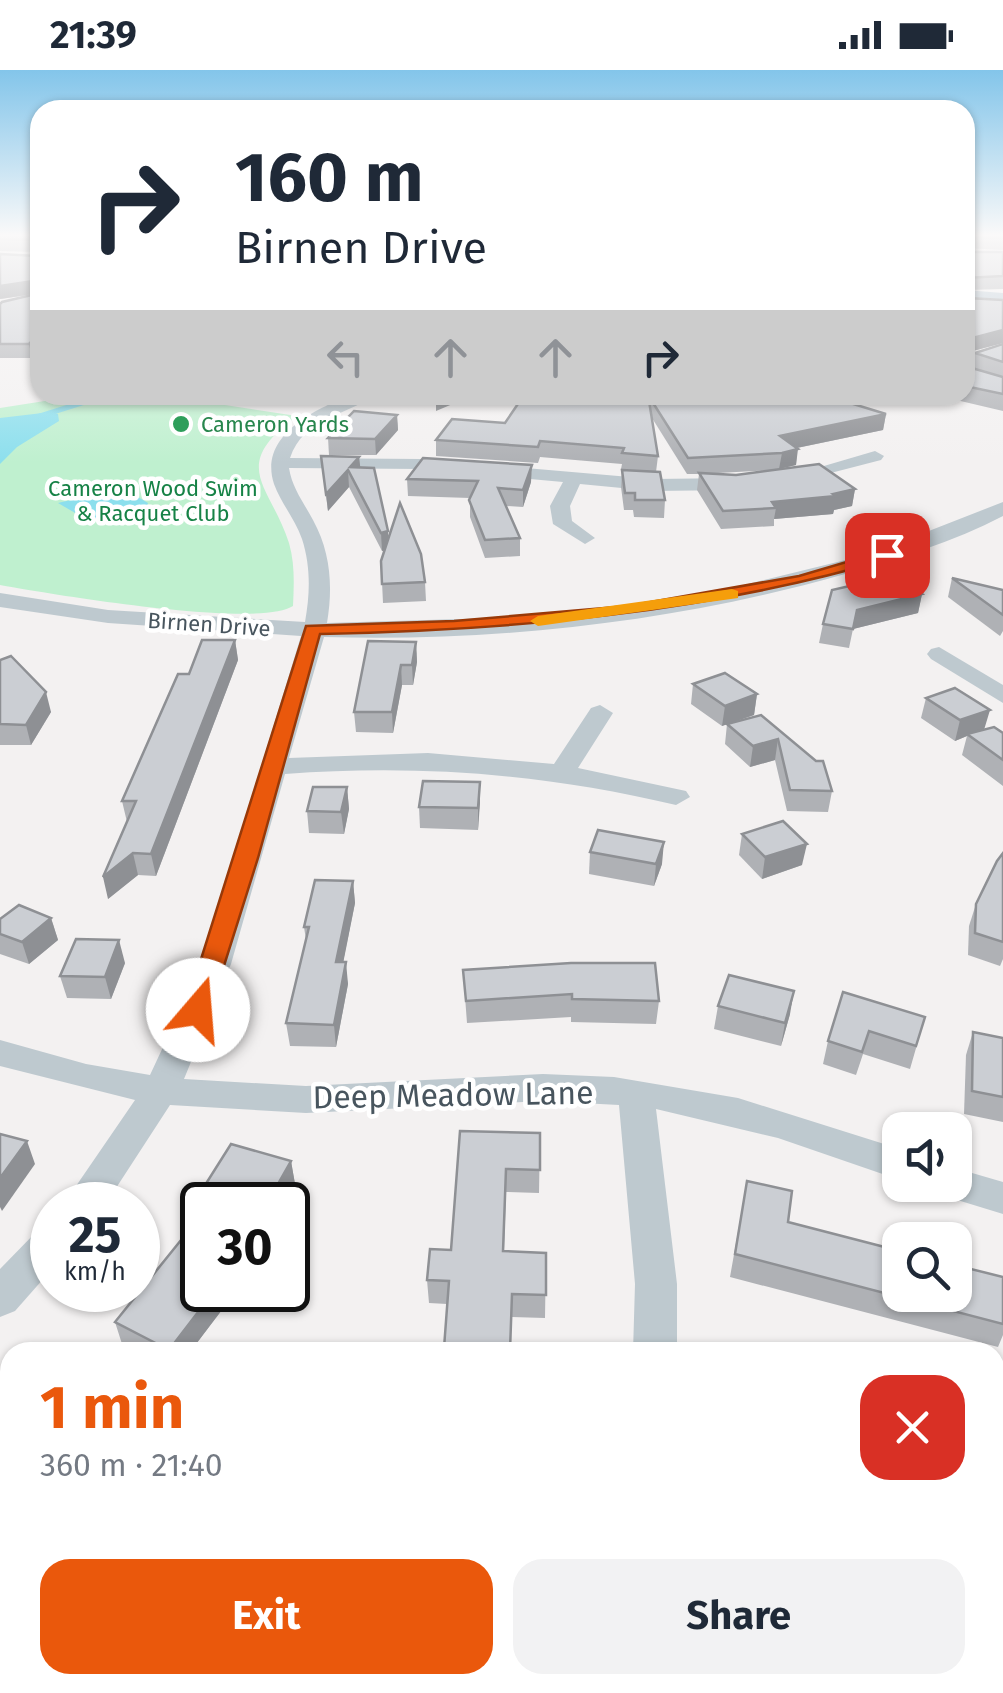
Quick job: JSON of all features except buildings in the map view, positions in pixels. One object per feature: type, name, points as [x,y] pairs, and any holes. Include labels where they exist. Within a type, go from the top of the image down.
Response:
[{"type":"street","points":[[975,365],[1003,348]]},
{"type":"street","points":[[100,1182],[159,1091],[198,1010],[273,767],[320,590],[318,563],[305,523],[284,487],[280,464],[286,445],[296,433],[342,405]]},
{"type":"street","points":[[773,481],[822,473],[874,456]]},
{"type":"street","points":[[280,464],[420,464],[653,485],[752,483]]},
{"type":"street","points":[[574,478],[560,506],[563,524],[585,538]]},
{"type":"street","name":"Birnen Drive","points":[[0,600],[132,619],[312,629],[535,621],[736,594],[859,564],[939,537],[1002,509]]},
{"type":"street","points":[[939,654],[1003,696]]},
{"type":"street","points":[[562,772],[600,713]]},
{"type":"street","points":[[273,767],[456,758],[562,772],[676,798]]},
{"type":"street","name":"Deep Meadow Lane","points":[[0,1053],[58,1071],[159,1091],[246,1098],[353,1100],[503,1088],[574,1088],[636,1094],[728,1107],[796,1126],[882,1158]]},
{"type":"street","points":[[636,1094],[656,1284],[655,1342]]},
{"type":"street","points":[[972,1189],[1003,1198]]},
{"type":"street","points":[[0,1298],[30,1266]]},
{"type":"green space","name":"Cameron Wood Swim & Racquet Club","points":[[30,403],[225,405],[297,416],[276,434],[259,463],[265,490],[291,551],[293,606],[272,612],[198,612],[0,585],[0,408]]},
{"type":"water","points":[[58,414],[59,421],[17,447],[0,464],[0,418]]},
{"type":"water","points":[[131,493],[148,503],[146,511],[130,516],[122,511],[89,521],[58,503],[110,498]]},
{"type":"waterway","points":[[40,416],[75,405]]},
{"type":"slow traffic","points":[[538,621],[732,594]]},
{"type":"place","name":"Cameron Yards","points":[[181,424]]},
{"type":"route","points":[[198,1010],[247,858],[312,629],[454,626],[628,611],[801,580],[887,555]]}]
